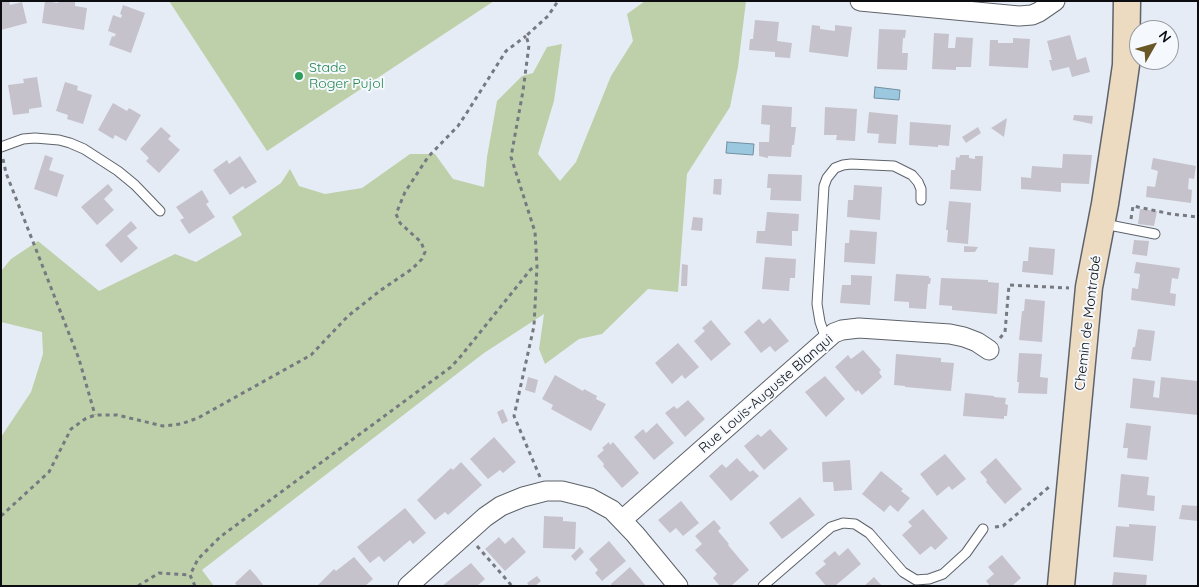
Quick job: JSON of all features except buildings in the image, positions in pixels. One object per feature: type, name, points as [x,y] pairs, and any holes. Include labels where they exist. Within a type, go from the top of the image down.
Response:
[{"type":"street","points":[[860,1],[929,5],[1019,16],[1032,15],[1055,1]]},
{"type":"street","name":"Chemin de Montrabé","points":[[1060,586],[1089,287],[1126,65],[1127,1]]},
{"type":"street","name":"Rue Louis-Auguste Blanqui","points":[[622,520],[826,339],[842,330],[860,328],[950,334],[978,342],[989,350]]},
{"type":"street","points":[[408,586],[501,506],[523,496],[546,491],[562,491],[590,498],[612,510],[678,586]]},
{"type":"lane","points":[[1,147],[23,139],[35,138],[70,143],[84,149],[118,171],[135,184],[160,211]]},
{"type":"lane","points":[[826,339],[816,304],[824,186],[827,178],[835,168],[842,165],[894,166],[912,175],[918,182],[921,189],[921,200]]},
{"type":"lane","points":[[1101,224],[1156,234]]},
{"type":"lane","points":[[763,586],[831,527],[843,522],[856,524],[869,533],[904,572],[916,580],[929,580],[942,574],[966,553],[983,529]]},
{"type":"path","points":[[1,516],[48,472],[71,429],[85,419],[95,415],[118,415],[163,426],[182,424],[198,418],[312,355],[348,316],[412,269],[422,259],[425,252],[421,242],[400,223],[396,214],[405,192],[428,158],[458,126],[506,51],[548,16],[558,1]]},
{"type":"path","points":[[526,36],[529,45],[512,157],[535,232],[537,266],[534,326],[514,416],[546,491]]},
{"type":"path","points":[[3,156],[6,173],[79,359],[95,415]]},
{"type":"path","points":[[1130,229],[1133,206],[1170,214],[1198,217]]},
{"type":"path","points":[[190,575],[198,559],[220,538],[451,367],[462,356],[531,269],[537,266]]},
{"type":"path","points":[[989,350],[1005,332],[1009,285],[1089,287]]},
{"type":"path","points":[[983,529],[1003,526],[1046,489],[1054,486]]},
{"type":"path","points":[[467,534],[512,586]]},
{"type":"path","points":[[138,586],[159,573],[190,575]]},
{"type":"path","points":[[190,575],[195,586]]},
{"type":"green space","name":"Stade Roger Pujol","points":[[169,1],[494,1],[267,151]]},
{"type":"green space","points":[[645,1],[746,1],[738,67],[730,107],[687,174],[678,292],[648,289],[602,334],[579,339],[545,364],[539,349],[544,314],[484,353],[202,570],[214,586],[1,586],[1,437],[31,392],[43,354],[42,332],[1,322],[1,271],[11,259],[38,241],[99,291],[175,254],[196,262],[242,235],[232,217],[281,183],[290,169],[299,186],[325,194],[362,188],[410,154],[435,154],[453,179],[484,187],[487,157],[497,101],[522,76],[533,73],[547,47],[562,44],[554,101],[538,154],[560,181],[576,162],[611,76],[633,41],[627,14]]},
{"type":"water","points":[[875,87],[900,90],[899,100],[874,98]]},
{"type":"water","points":[[727,142],[754,144],[753,155],[726,153]]},
{"type":"place","name":"Stade Roger Pujol","points":[[299,76]]}]
